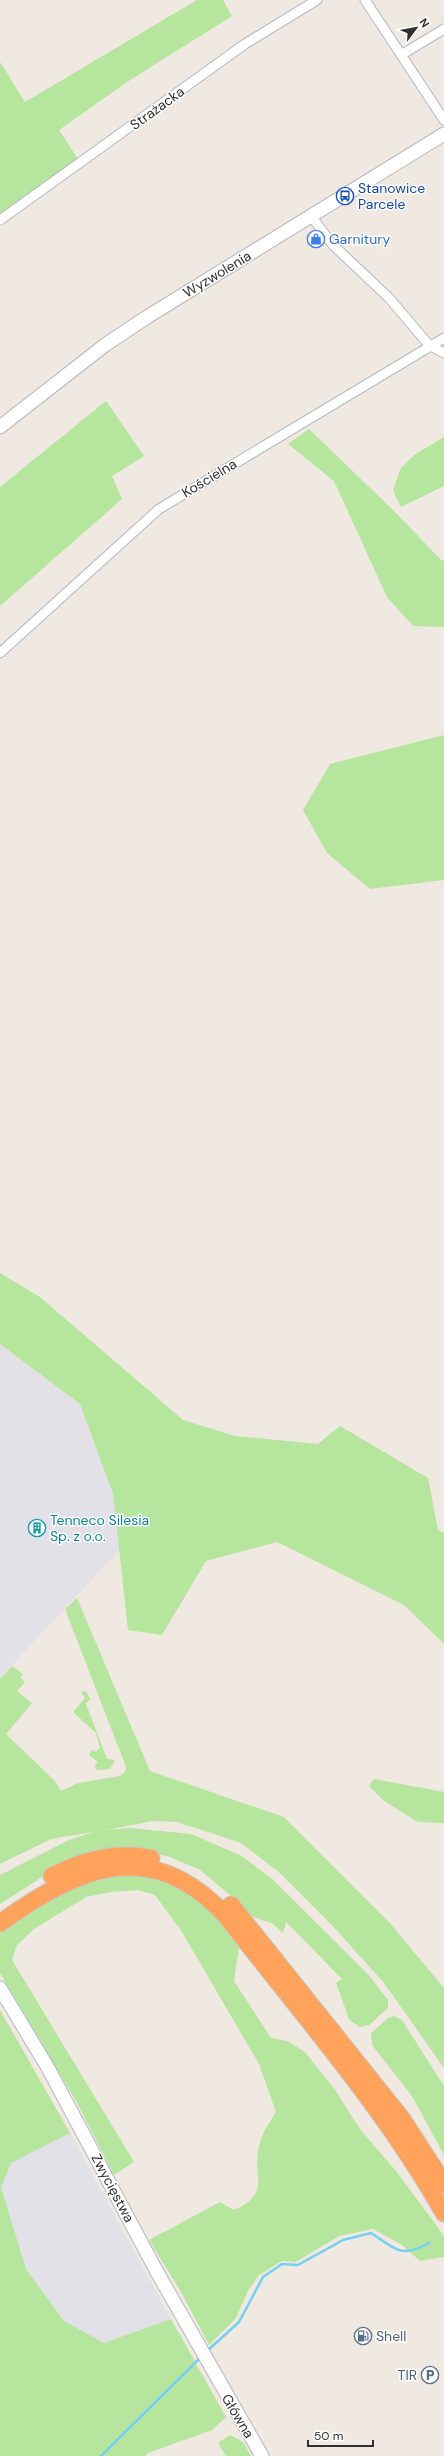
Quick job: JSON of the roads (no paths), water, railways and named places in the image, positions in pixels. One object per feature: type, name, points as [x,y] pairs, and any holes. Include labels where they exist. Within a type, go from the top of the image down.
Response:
[{"type":"highway","points":[[0,1910],[68,1868],[106,1856],[123,1855],[164,1860],[194,1873],[210,1884],[243,1918],[402,2119],[444,2184]]},
{"type":"highway","points":[[0,1923],[55,1888],[87,1873],[102,1869],[136,1867],[152,1869],[188,1883],[216,1905],[232,1923],[379,2114],[413,2161],[444,2213]]},
{"type":"main road","name":"Wyzwolenia","points":[[0,427],[105,345],[444,134]]},
{"type":"main road","name":"Zwycięstwa","points":[[0,1988],[3,1999],[76,2117],[215,2376]]},
{"type":"main road","name":"Główna","points":[[215,2376],[262,2456]]},
{"type":"street","name":"Strażacka","points":[[0,220],[245,44],[317,0]]},
{"type":"street","points":[[365,0],[444,120]]},
{"type":"street","points":[[401,54],[444,29]]},
{"type":"street","points":[[311,216],[333,245],[389,298],[429,345],[444,353]]},
{"type":"street","name":"Kościelna","points":[[0,653],[159,509],[429,345],[444,338]]},
{"type":"waterway","points":[[207,2351],[239,2322],[263,2277],[282,2264],[298,2265],[343,2240],[371,2233],[399,2250],[412,2250],[429,2243]]},
{"type":"waterway","points":[[101,2456],[200,2358]]},
{"type":"place","name":"Stanowice Parcele","points":[[345,196]]},
{"type":"place","name":"Garnitury","points":[[316,239]]},
{"type":"place","name":"Tenneco Silesia Sp. z o.o.","points":[[37,1528]]},
{"type":"place","name":"Shell","points":[[363,2336]]},
{"type":"place","name":"TIR","points":[[430,2375]]}]
